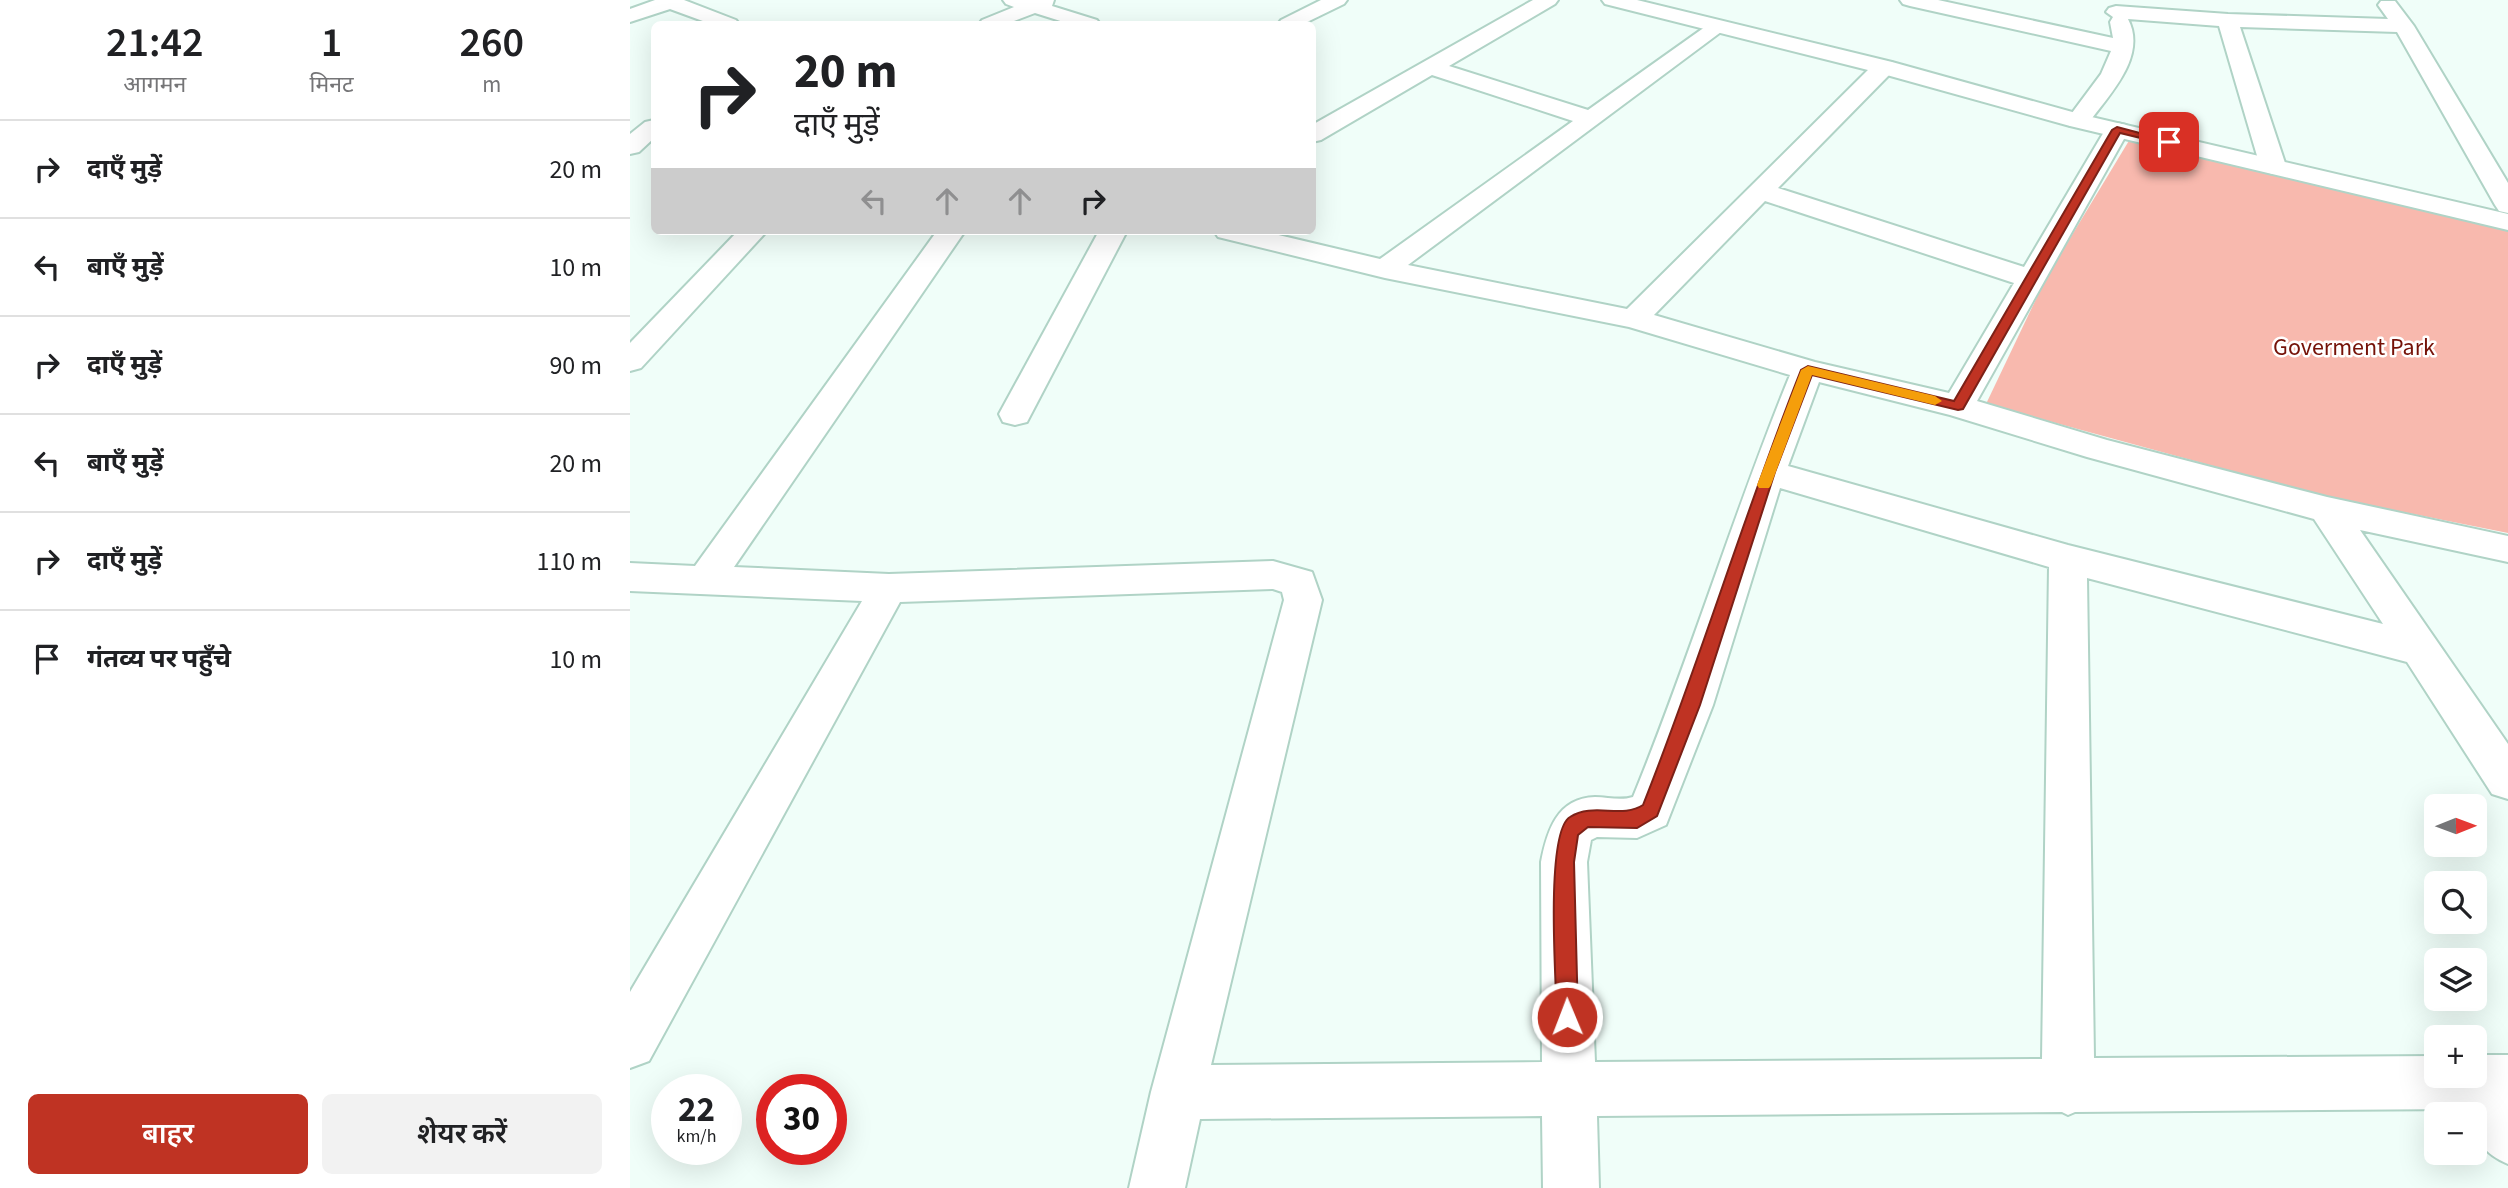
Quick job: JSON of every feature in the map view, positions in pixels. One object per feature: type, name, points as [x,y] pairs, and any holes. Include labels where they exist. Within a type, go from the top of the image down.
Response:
[{"type":"street","points":[[1013,0],[1043,4],[1083,21]]},
{"type":"street","points":[[1294,21],[1337,0]]},
{"type":"street","points":[[1316,131],[1334,111],[1429,67],[1548,0]]},
{"type":"street","points":[[1612,0],[1884,66],[2078,121],[2508,222]]},
{"type":"street","points":[[1910,0],[2124,47]]},
{"type":"street","points":[[2385,0],[2404,26],[2508,205]]},
{"type":"street","points":[[630,16],[668,1],[721,21]]},
{"type":"street","points":[[997,21],[1043,4]]},
{"type":"street","points":[[2078,121],[2113,72],[2124,47],[2125,36],[2112,6]]},
{"type":"street","points":[[2112,6],[2228,20],[2404,26]]},
{"type":"street","points":[[2228,20],[2273,166]]},
{"type":"street","points":[[1385,269],[1720,26]]},
{"type":"street","points":[[1634,319],[1884,66]]},
{"type":"street","points":[[1429,67],[1592,119]]},
{"type":"street","points":[[630,147],[646,125]]},
{"type":"street","points":[[1958,406],[2117,130]]},
{"type":"street","points":[[1760,191],[2031,279]]},
{"type":"street","points":[[630,361],[748,235]]},
{"type":"street","points":[[705,580],[948,235]]},
{"type":"street","points":[[1015,414],[1111,235]]},
{"type":"street","points":[[1245,235],[1385,269],[1634,319],[1808,370],[1958,406],[2099,449],[2327,510],[2508,550]]},
{"type":"street","points":[[1572,1188],[1564,862],[1569,833],[1575,823],[1587,818],[1637,819],[1650,811],[1692,705],[1768,472],[1808,370]]},
{"type":"street","points":[[1768,472],[2068,559],[2421,650]]},
{"type":"street","points":[[2327,510],[2508,780]]},
{"type":"street","points":[[2067,1088],[2068,559]]},
{"type":"street","points":[[630,577],[889,588],[1273,575],[1299,582],[1303,600],[1178,1092],[1157,1188]]},
{"type":"street","points":[[630,1042],[889,588]]},
{"type":"street","points":[[1178,1092],[2493,1084],[2508,1136]]},
{"type":"green space","name":"Goverment Park","points":[[2130,139],[2508,227],[2508,533],[2323,496],[1986,404],[2046,278]]},
{"type":"slow traffic","points":[[1764,485],[1808,370],[1935,401]]},
{"type":"route","points":[[1567,1017],[1564,862],[1569,833],[1575,823],[1587,818],[1637,819],[1650,811],[1692,705],[1768,472],[1808,370],[1958,406],[2117,130],[2169,142]]}]
